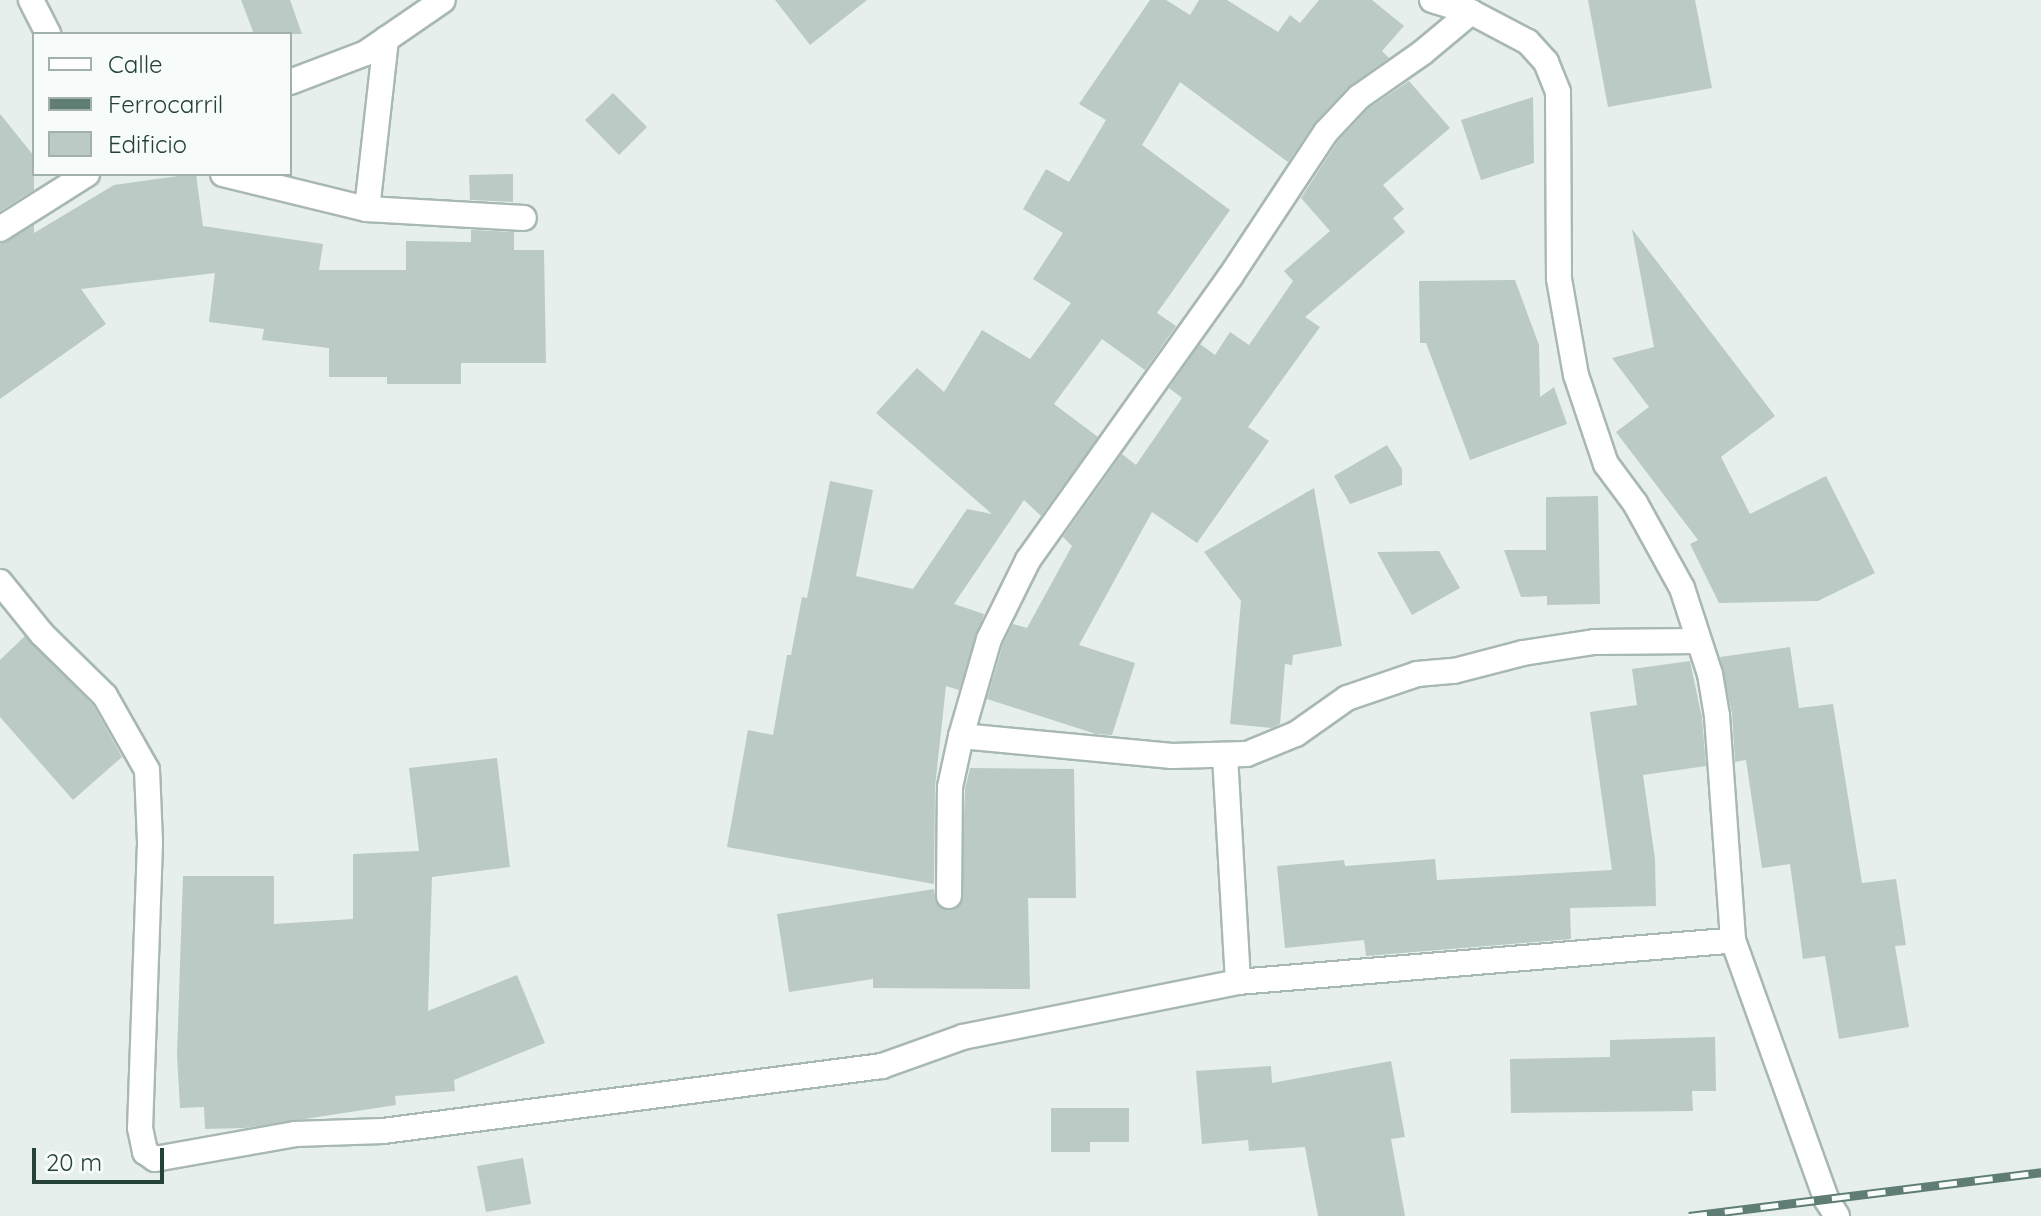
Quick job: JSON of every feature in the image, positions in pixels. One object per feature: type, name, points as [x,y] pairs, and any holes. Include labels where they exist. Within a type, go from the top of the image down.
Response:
[{"type":"street","points":[[31,0],[47,32]]},
{"type":"street","points":[[292,81],[366,53],[443,0]]},
{"type":"street","points":[[1432,0],[1471,12],[1528,42],[1546,62],[1558,92],[1559,279],[1576,375],[1606,464],[1660,545],[1682,588],[1710,674],[1717,716],[1733,940],[1826,1199],[1837,1216]]},
{"type":"street","points":[[949,896],[950,787],[961,736],[989,639],[1028,560],[1230,277],[1326,132],[1359,97],[1422,53],[1471,12]]},
{"type":"street","points":[[367,209],[386,39]]},
{"type":"street","points":[[0,229],[84,176]]},
{"type":"street","points":[[231,176],[367,209],[524,218]]},
{"type":"street","points":[[0,582],[42,634],[105,696],[147,770],[150,843],[140,1128],[145,1152],[155,1159],[295,1134],[383,1131],[882,1066],[963,1037],[1238,982],[1733,940]]},
{"type":"street","points":[[961,736],[1172,756],[1225,756],[1272,747],[1347,698],[1417,674],[1454,671],[1523,653],[1594,642],[1698,641]]},
{"type":"street","points":[[1225,756],[1238,982]]},
{"type":"building","points":[[241,0],[290,0],[302,34],[292,32],[253,32]]},
{"type":"building","points":[[775,0],[867,0],[810,45]]},
{"type":"building","points":[[1150,0],[1166,0],[1190,15],[1199,0],[1227,0],[1278,32],[1290,15],[1300,23],[1319,0],[1372,0],[1404,26],[1382,51],[1389,58],[1348,87],[1315,122],[1288,162],[1180,82],[1142,145],[1230,210],[1157,313],[1176,326],[1145,370],[1102,339],[1054,404],[1098,437],[1041,516],[1024,500],[954,604],[984,614],[959,690],[946,686],[935,787],[934,884],[727,847],[748,730],[773,735],[787,655],[791,655],[802,597],[807,598],[830,481],[873,490],[856,576],[913,589],[967,509],[992,514],[876,413],[917,368],[944,392],[982,330],[1030,359],[1071,303],[1033,279],[1063,233],[1023,209],[1046,169],[1069,182],[1106,120],[1079,104]]},
{"type":"building","points":[[1588,0],[1695,0],[1712,88],[1608,107]]},
{"type":"building","points":[[1409,81],[1450,128],[1383,185],[1404,209],[1393,218],[1405,232],[1305,317],[1320,327],[1248,427],[1269,441],[1197,543],[1152,512],[1079,645],[1135,663],[1112,735],[1096,734],[987,699],[1003,644],[1013,624],[1027,628],[1072,546],[1063,537],[1122,454],[1136,465],[1182,398],[1169,388],[1200,344],[1215,355],[1230,332],[1249,345],[1293,281],[1284,271],[1330,231],[1301,198],[1338,141],[1369,108]]},
{"type":"building","points":[[613,93],[647,127],[619,155],[585,120]]},
{"type":"building","points":[[1533,97],[1534,163],[1481,180],[1461,120]]},
{"type":"building","points":[[0,114],[32,154],[34,190],[0,211]]},
{"type":"building","points":[[513,174],[513,202],[470,200],[469,175]]},
{"type":"building","points":[[196,176],[203,226],[323,244],[319,270],[406,270],[406,241],[471,242],[471,230],[514,232],[514,250],[544,250],[546,363],[461,363],[461,384],[387,384],[387,377],[329,377],[329,348],[262,340],[264,329],[209,322],[215,273],[81,289],[106,324],[0,399],[0,244],[34,225],[34,233],[114,185]]},
{"type":"building","points":[[1632,229],[1775,416],[1721,457],[1750,514],[1826,476],[1875,573],[1818,601],[1719,603],[1690,544],[1698,540],[1616,432],[1649,407],[1612,358],[1654,347]]},
{"type":"building","points":[[1515,280],[1539,345],[1540,397],[1554,387],[1567,424],[1470,460],[1426,343],[1420,343],[1419,281]]},
{"type":"building","points":[[1387,445],[1402,469],[1402,485],[1350,504],[1334,476]]},
{"type":"building","points":[[1314,488],[1342,646],[1293,655],[1292,665],[1285,664],[1280,724],[1272,728],[1230,724],[1241,601],[1204,552]]},
{"type":"building","points":[[1598,496],[1600,604],[1547,605],[1547,596],[1521,597],[1504,550],[1546,550],[1546,497]]},
{"type":"building","points":[[1439,551],[1460,588],[1412,615],[1377,552]]},
{"type":"building","points":[[25,636],[93,705],[122,757],[73,800],[0,717],[0,660]]},
{"type":"building","points":[[1790,647],[1799,708],[1833,704],[1862,883],[1896,879],[1906,945],[1895,946],[1909,1027],[1839,1039],[1825,956],[1803,959],[1790,864],[1762,868],[1746,760],[1735,762],[1732,714],[1720,657]]},
{"type":"building","points":[[1690,661],[1702,718],[1706,766],[1643,775],[1655,859],[1656,906],[1570,908],[1571,939],[1366,956],[1364,940],[1285,948],[1277,866],[1344,860],[1345,866],[1435,859],[1437,880],[1612,870],[1590,712],[1637,705],[1632,669]]},
{"type":"building","points":[[497,758],[510,867],[432,877],[428,1011],[517,975],[545,1043],[454,1080],[455,1091],[395,1096],[396,1105],[245,1128],[205,1129],[204,1107],[180,1108],[177,1055],[183,876],[274,876],[274,924],[353,919],[353,854],[419,851],[409,768]]},
{"type":"building","points":[[970,768],[1074,769],[1076,898],[1028,898],[1030,989],[873,988],[873,979],[789,992],[777,914],[934,889],[936,903],[942,909],[956,909],[961,904],[965,789]]},
{"type":"building","points":[[1715,1037],[1716,1091],[1692,1091],[1693,1111],[1511,1113],[1510,1059],[1610,1057],[1610,1040]]},
{"type":"building","points":[[1391,1061],[1405,1137],[1391,1139],[1405,1216],[1318,1216],[1305,1147],[1249,1151],[1248,1140],[1202,1144],[1196,1071],[1271,1066],[1272,1083]]},
{"type":"building","points":[[1051,1108],[1129,1108],[1129,1142],[1090,1142],[1090,1152],[1051,1152]]},
{"type":"building","points":[[523,1158],[531,1204],[486,1212],[477,1166]]},
{"type":"railway","points":[[1689,1216],[2041,1172]]}]
